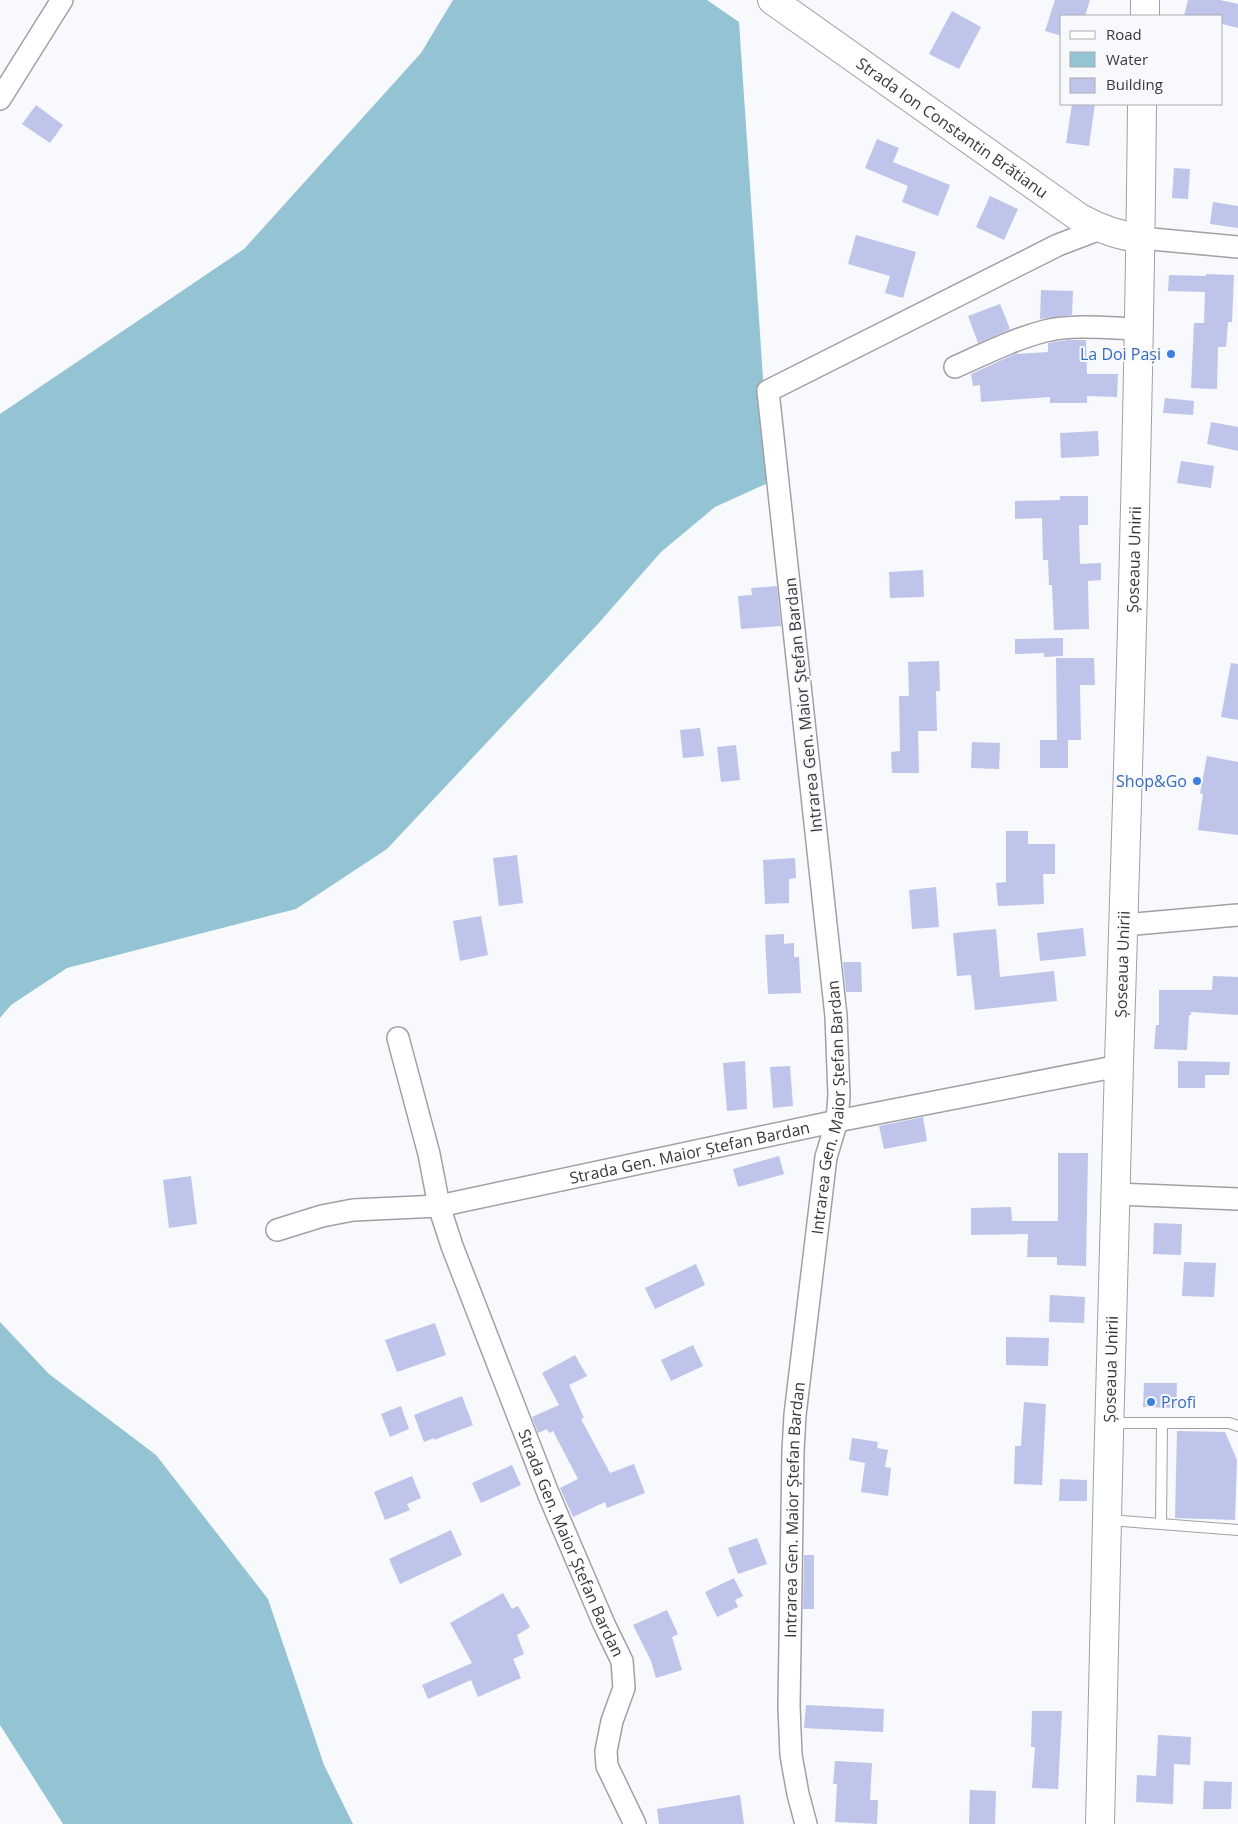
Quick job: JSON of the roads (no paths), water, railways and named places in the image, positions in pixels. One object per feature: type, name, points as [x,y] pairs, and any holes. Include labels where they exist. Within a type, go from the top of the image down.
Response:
[{"type":"main road","name":"Strada Ion Constantin Brătianu","points":[[772,0],[1080,218],[1100,229],[1123,236],[1141,238]]},
{"type":"main road","points":[[1145,15],[1146,0]]},
{"type":"main road","name":"Șoseaua Unirii","points":[[1100,1824],[1139,329],[1142,105]]},
{"type":"street","points":[[0,99],[62,0]]},
{"type":"street","name":"Intrarea Gen. Maior Ștefan Bardan","points":[[806,1824],[791,1755],[789,1707],[793,1451],[795,1416],[826,1157],[837,1121],[839,1095],[836,1016],[768,391],[1058,245],[1100,229]]},
{"type":"street","points":[[1141,238],[1238,247]]},
{"type":"street","points":[[955,367],[1003,346],[1046,331],[1065,328],[1139,329]]},
{"type":"street","points":[[1124,925],[1238,915]]},
{"type":"street","name":"Strada Gen. Maior Ștefan Bardan","points":[[398,1038],[429,1154],[439,1206],[452,1246],[548,1493],[604,1624],[622,1661],[624,1688],[612,1721],[606,1752],[607,1766],[635,1824]]},
{"type":"street","name":"Strada Gen. Maior Ștefan Bardan","points":[[439,1206],[837,1121],[1119,1066]]},
{"type":"street","points":[[1116,1194],[1238,1200]]},
{"type":"street","points":[[278,1230],[322,1216],[353,1210],[439,1206]]},
{"type":"lane","points":[[1110,1423],[1229,1423],[1238,1426]]},
{"type":"lane","points":[[1161,1524],[1162,1423]]},
{"type":"lane","points":[[1108,1520],[1238,1530]]},
{"type":"water","points":[[453,0],[707,0],[739,22],[770,482],[715,507],[661,552],[597,625],[387,849],[296,909],[67,968],[11,1005],[0,1018],[0,414],[244,249],[421,53]]},
{"type":"water","points":[[0,1322],[49,1374],[156,1455],[268,1599],[324,1765],[353,1824],[63,1824],[0,1725]]},
{"type":"place","name":"La Doi Pași","points":[[1171,354]]},
{"type":"place","name":"Shop&Go","points":[[1197,781]]},
{"type":"place","name":"Profi","points":[[1151,1402]]}]
